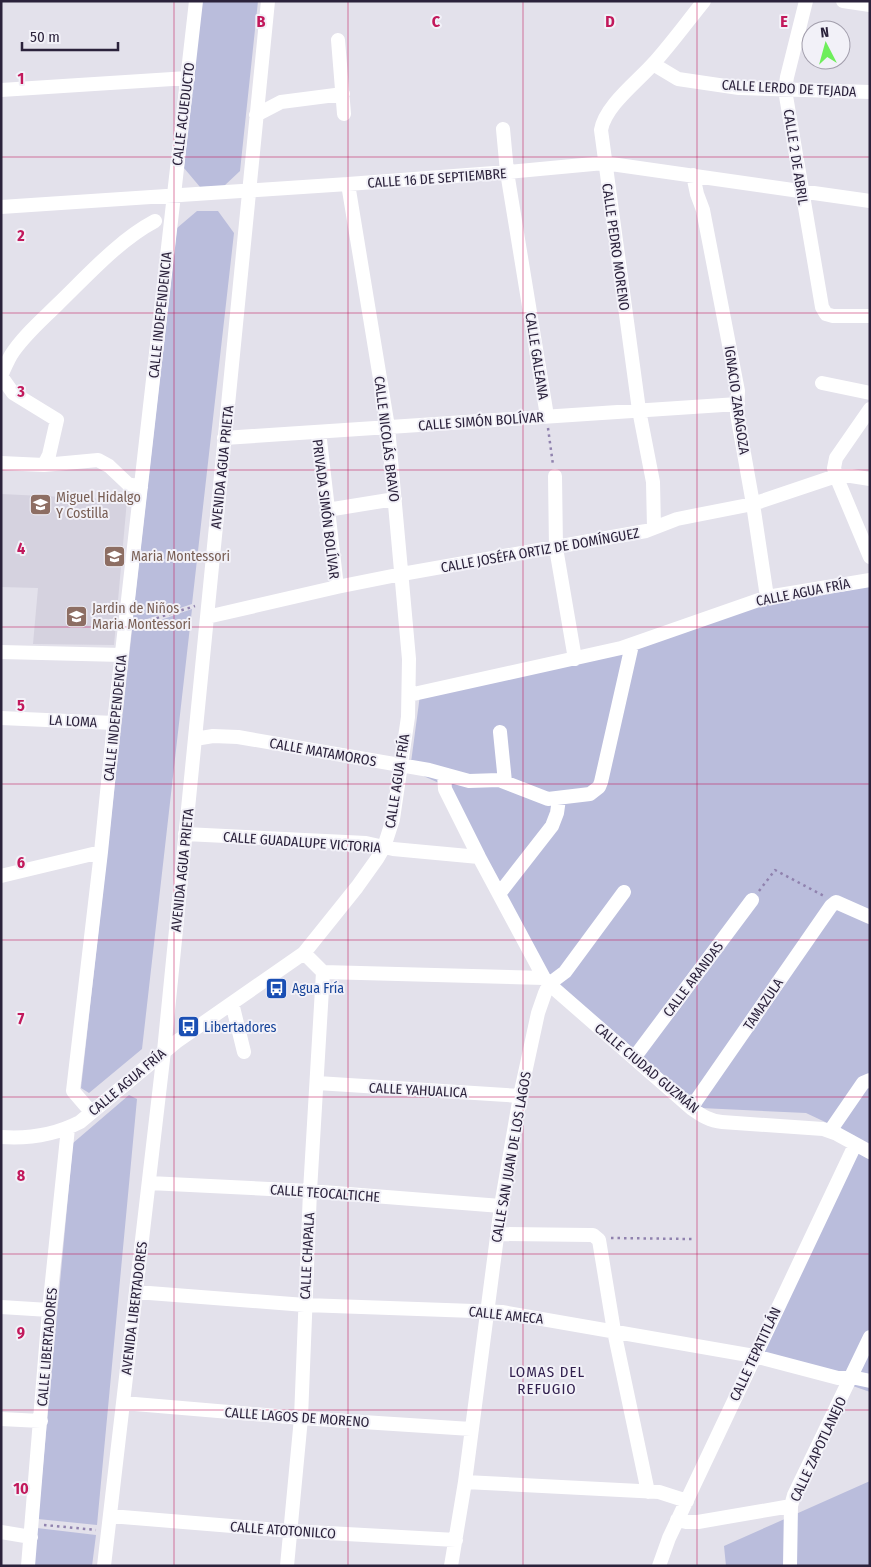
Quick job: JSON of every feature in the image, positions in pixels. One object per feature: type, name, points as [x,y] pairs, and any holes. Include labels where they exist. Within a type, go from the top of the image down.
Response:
[{"type":"street","name":"CALLE ACUEDUCTO","points":[[172,197],[196,1]]},
{"type":"street","name":"AVENIDA AGUA PRIETA","points":[[164,1051],[268,1]]},
{"type":"street","name":"CALLE PEDRO MORENO","points":[[654,528],[653,482],[639,410],[600,135],[605,118],[618,101],[653,64],[704,1]]},
{"type":"street","name":"CALLE 2 DE ABRIL","points":[[806,1],[785,90],[822,307],[826,314],[833,316],[870,316]]},
{"type":"street","points":[[844,1],[870,5]]},
{"type":"street","points":[[338,40],[344,114]]},
{"type":"street","name":"CALLE LERDO DE TEJADA","points":[[653,64],[672,77],[739,88],[870,92]]},
{"type":"street","points":[[1,90],[188,78]]},
{"type":"street","points":[[256,115],[281,102],[343,94]]},
{"type":"street","name":"CALLE GALEANA","points":[[503,129],[507,172],[547,416]]},
{"type":"street","name":"CALLE 16 DE SEPTIEMBRE","points":[[1,207],[249,192],[604,163],[870,201]]},
{"type":"street","name":"IGNACIO ZARAGOZA","points":[[693,175],[703,210],[738,391],[737,414],[767,597]]},
{"type":"street","name":"CALLE NICOLÁS BRAVO","points":[[348,184],[388,427],[409,659],[409,695]]},
{"type":"street","name":"CALLE INDEPENDENCIA","points":[[91,1112],[73,1091],[101,852],[172,197]]},
{"type":"street","points":[[44,466],[49,455],[57,420],[13,393],[2,376],[12,354],[38,322],[122,245],[145,226],[155,221]]},
{"type":"street","points":[[822,383],[870,393]]},
{"type":"street","name":"CALLE SIMÓN BOLÍVAR","points":[[224,438],[738,404]]},
{"type":"street","points":[[870,409],[836,458],[834,468],[870,557]]},
{"type":"street","name":"PRIVADA SIMÓN BOLÍVAR","points":[[316,432],[320,440],[337,587]]},
{"type":"street","points":[[1,463],[44,466],[98,460],[109,466],[128,484],[141,486]]},
{"type":"street","points":[[555,476],[556,548],[575,659]]},
{"type":"street","name":"CALLE JOSÉFA ORTIZ DE DOMÍNGUEZ","points":[[207,617],[402,574],[556,548],[654,528],[677,519],[753,504],[836,476],[870,479]]},
{"type":"street","points":[[327,510],[395,499]]},
{"type":"street","name":"CALLE AGUA FRÍA","points":[[1,1138],[42,1136],[80,1122],[164,1051],[304,953],[357,887],[384,847],[393,819],[409,695],[632,645],[767,597],[870,580]]},
{"type":"street","name":"CALLE MATAMOROS","points":[[195,739],[219,736],[238,737],[401,766],[475,782],[493,780],[505,782],[535,795],[548,798],[559,799],[584,796],[595,791],[602,782],[632,645]]},
{"type":"street","points":[[1,652],[122,655]]},
{"type":"street","name":"LA LOMA","points":[[1,718],[114,723]]},
{"type":"street","points":[[500,732],[505,782]]},
{"type":"street","points":[[444,775],[445,789],[479,857],[546,981]]},
{"type":"street","points":[[499,894],[552,826],[558,813],[559,799]]},
{"type":"street","name":"CALLE GUADALUPE VICTORIA","points":[[185,834],[366,843],[384,847],[479,857]]},
{"type":"street","points":[[1,876],[101,852]]},
{"type":"street","points":[[304,953],[323,972],[546,981],[565,972],[624,892]]},
{"type":"street","name":"CALLE ARANDAS","points":[[634,1058],[752,900]]},
{"type":"street","points":[[836,902],[870,917]]},
{"type":"street","name":"TAMAZULA","points":[[691,1108],[825,913],[836,902]]},
{"type":"street","name":"CALLE CHAPALA","points":[[287,1566],[301,1418],[310,1191],[323,972]]},
{"type":"street","name":"CALLE CIUDAD GUZMÁN","points":[[546,981],[691,1108],[713,1121],[818,1128],[830,1131],[870,1152]]},
{"type":"street","name":"CALLE SAN JUAN DE LOS LAGOS","points":[[451,1566],[465,1482],[501,1206],[520,1096],[546,981]]},
{"type":"street","points":[[232,1003],[244,1052]]},
{"type":"street","name":"AVENIDA LIBERTADORES","points":[[104,1566],[164,1051]]},
{"type":"street","points":[[830,1131],[863,1083],[870,1080]]},
{"type":"street","name":"CALLE YAHUALICA","points":[[317,1083],[520,1096]]},
{"type":"street","name":"CALLE LIBERTADORES","points":[[28,1566],[49,1310],[68,1128]]},
{"type":"street","name":"CALLE TEPATITLÁN","points":[[659,1566],[677,1520],[855,1145]]},
{"type":"street","name":"CALLE TEOCALTICHE","points":[[149,1183],[310,1191],[501,1206]]},
{"type":"street","points":[[497,1234],[590,1235],[596,1237],[600,1244],[614,1331],[648,1492]]},
{"type":"street","name":"CALLE AMECA","points":[[136,1292],[305,1305],[486,1311],[518,1314],[754,1356],[838,1378],[861,1378],[870,1381]]},
{"type":"street","points":[[1,1307],[49,1310]]},
{"type":"street","name":"CALLE ZAPOTLANEJO","points":[[790,1566],[791,1506],[870,1337]]},
{"type":"street","name":"CALLE LAGOS DE MORENO","points":[[123,1403],[301,1418],[471,1429]]},
{"type":"street","points":[[1,1419],[41,1421]]},
{"type":"street","points":[[465,1482],[648,1492],[668,1494],[687,1501]]},
{"type":"street","points":[[677,1520],[698,1522],[791,1506]]},
{"type":"street","name":"CALLE ATOTONILCO","points":[[110,1516],[291,1531],[456,1540]]},
{"type":"street","points":[[1,1532],[32,1530]]},
{"type":"path","name":"CALLE GALEANA","points":[[547,416],[555,476]]},
{"type":"path","points":[[125,629],[208,602]]},
{"type":"path","points":[[752,900],[775,870],[836,902]]},
{"type":"path","points":[[596,1237],[692,1239]]},
{"type":"path","points":[[32,1530],[108,1532]]},
{"type":"shaded area","points":[[201,1],[258,1],[240,171],[224,186],[200,187],[184,168]]},
{"type":"shaded area","points":[[197,211],[218,211],[234,233],[192,604],[132,624],[177,228]]},
{"type":"shaded area","points":[[1,494],[127,500],[114,645],[33,644],[38,588],[1,587]]},
{"type":"shaded area","points":[[870,576],[870,1392],[759,1353],[855,1136],[806,1113],[701,1108],[544,977],[439,783],[410,770],[420,695],[640,640],[751,602]]},
{"type":"shaded area","points":[[192,609],[142,1049],[89,1093],[81,1088],[132,630]]},
{"type":"shaded area","points":[[129,1095],[137,1099],[97,1525],[38,1519],[73,1143]]},
{"type":"shaded area","points":[[870,1481],[870,1566],[726,1566],[724,1546]]},
{"type":"shaded area","points":[[37,1528],[96,1535],[92,1566],[33,1566]]},
{"type":"place","name":"Miguel Hidalgo Y Costilla","points":[[40,505]]},
{"type":"place","name":"Maria Montessori","points":[[115,556]]},
{"type":"place","name":"Jardin de Niños Maria Montessori","points":[[76,616]]},
{"type":"place","name":"Agua Fría","points":[[276,988]]},
{"type":"place","name":"Libertadores","points":[[188,1027]]},
{"type":"district","name":"LOMAS DEL REFUGIO","points":[[547,1380]]}]
